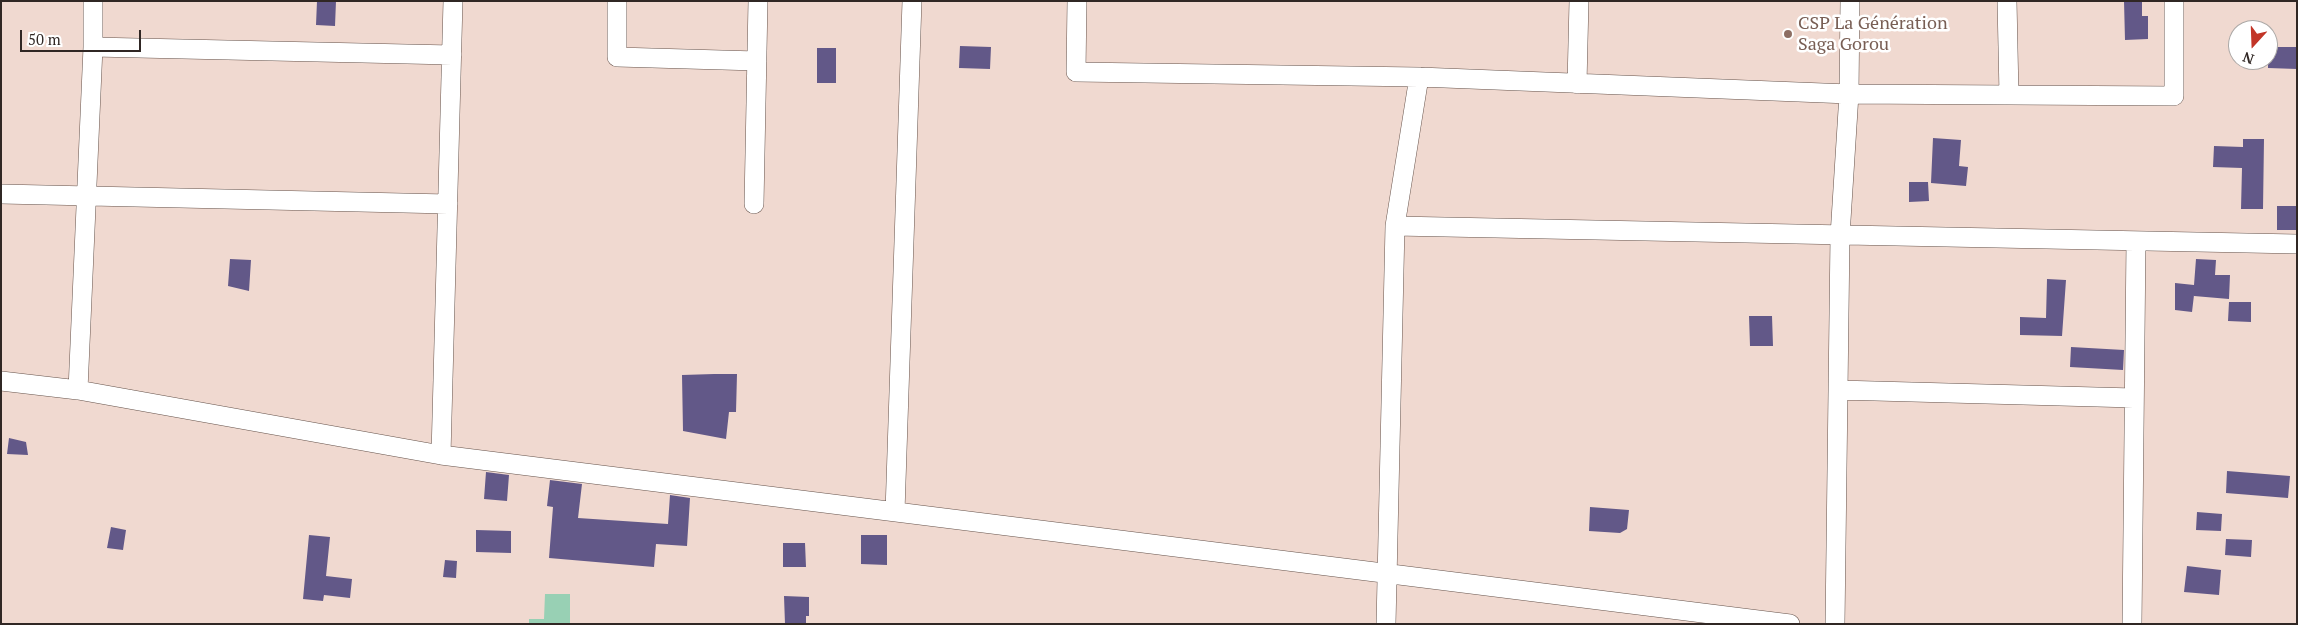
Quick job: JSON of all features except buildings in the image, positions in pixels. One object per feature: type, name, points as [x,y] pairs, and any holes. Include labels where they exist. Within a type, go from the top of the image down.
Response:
[{"type":"street","points":[[78,390],[93,47],[93,1]]},
{"type":"street","points":[[441,456],[453,1]]},
{"type":"street","points":[[618,1],[617,57],[757,61]]},
{"type":"street","points":[[754,204],[758,1]]},
{"type":"street","points":[[895,512],[912,1]]},
{"type":"street","points":[[1077,1],[1076,72],[1419,77],[1849,94],[2174,96],[2174,1]]},
{"type":"street","points":[[1577,84],[1579,1]]},
{"type":"street","points":[[1835,624],[1840,236],[1849,94],[1850,1]]},
{"type":"street","points":[[2007,1],[2009,95]]},
{"type":"street","points":[[93,47],[452,55]]},
{"type":"street","points":[[1386,624],[1395,226],[1419,77]]},
{"type":"street","points":[[1,194],[448,204]]},
{"type":"street","points":[[1395,226],[2297,244]]},
{"type":"street","points":[[2132,624],[2136,241]]},
{"type":"street","points":[[1,381],[78,390],[441,456],[1790,624]]},
{"type":"street","points":[[1838,390],[2134,398]]},
{"type":"green space","points":[[545,594],[570,594],[570,624],[529,624],[529,619],[544,619]]},
{"type":"place","name":"CSP La Génération Saga Gorou","points":[[1788,34]]}]
